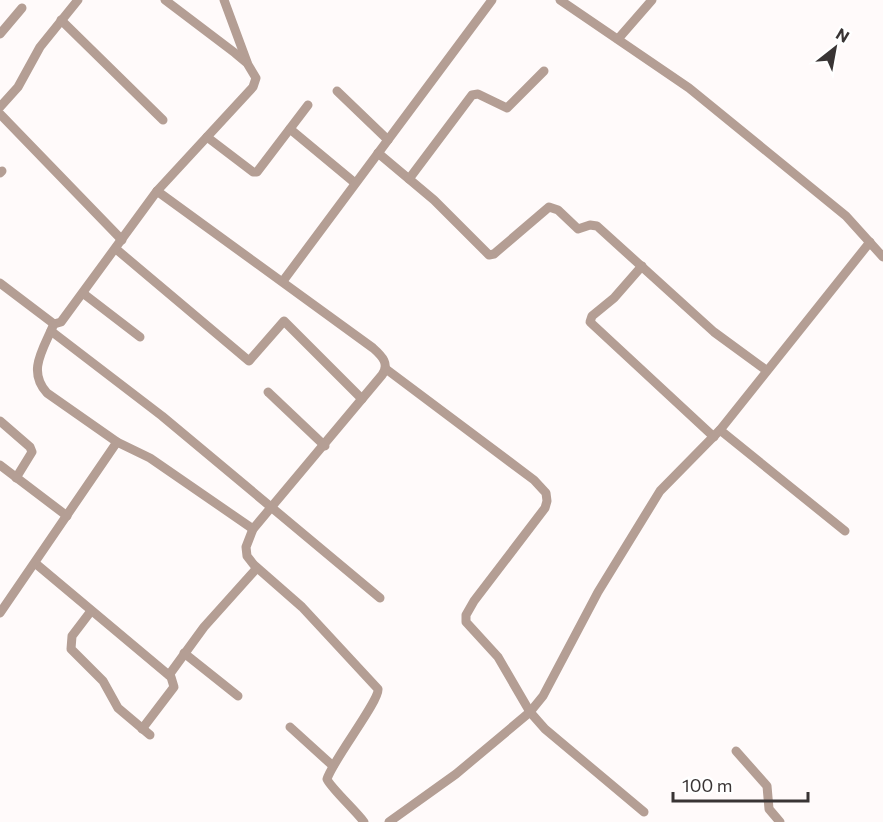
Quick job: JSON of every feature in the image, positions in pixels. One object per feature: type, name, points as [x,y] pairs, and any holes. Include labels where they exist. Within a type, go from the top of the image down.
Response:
[{"type":"street","points":[[0,107],[18,87],[40,47],[78,0]]},
{"type":"street","points":[[165,0],[247,63]]},
{"type":"street","points":[[224,0],[247,63],[256,78],[253,87],[157,191],[71,312],[53,328],[37,367],[38,384],[47,393],[117,442],[150,458],[253,530]]},
{"type":"street","points":[[283,281],[492,0]]},
{"type":"street","points":[[618,39],[652,0]]},
{"type":"street","points":[[568,2],[690,87],[819,192],[846,216],[883,257]]},
{"type":"street","points":[[0,33],[22,8]]},
{"type":"street","points":[[61,20],[163,120]]},
{"type":"street","points":[[409,179],[472,95],[478,93],[507,108],[544,70]]},
{"type":"street","points":[[337,91],[388,140]]},
{"type":"street","points":[[207,137],[255,172],[308,105]]},
{"type":"street","points":[[0,114],[94,214],[122,240]]},
{"type":"street","points":[[290,129],[355,183]]},
{"type":"street","points":[[378,153],[464,228],[489,255],[494,254],[544,210],[553,207],[578,229],[590,225],[597,226],[714,332],[766,370]]},
{"type":"street","points":[[157,191],[373,348],[382,356],[386,369],[520,468],[546,493],[548,501],[545,508],[466,615],[466,621],[498,657],[530,712],[555,738],[644,812]]},
{"type":"street","points":[[389,822],[441,786],[530,712],[551,685],[598,592],[646,511],[667,483],[717,433],[870,242]]},
{"type":"street","points":[[116,249],[249,362],[284,321],[363,399]]},
{"type":"street","points":[[642,266],[614,298],[592,316],[590,322],[717,433],[845,531]]},
{"type":"street","points":[[0,283],[380,598]]},
{"type":"street","points":[[84,294],[140,337]]},
{"type":"street","points":[[364,822],[346,799],[327,783],[333,766],[378,698],[378,689],[302,607],[257,568],[247,556],[246,547],[253,530],[325,446],[386,369]]},
{"type":"street","points":[[268,392],[325,446]]},
{"type":"street","points":[[0,421],[30,447],[32,452],[16,478]]},
{"type":"street","points":[[0,614],[117,442]]},
{"type":"street","points":[[0,465],[67,516]]},
{"type":"street","points":[[34,563],[169,675],[174,687],[146,732],[118,708],[103,681],[71,649],[72,636],[91,611]]},
{"type":"street","points":[[169,675],[204,627],[257,568]]},
{"type":"street","points":[[184,653],[238,696]]},
{"type":"street","points":[[290,727],[333,766]]},
{"type":"street","points":[[736,751],[767,786],[769,809],[780,822]]}]
